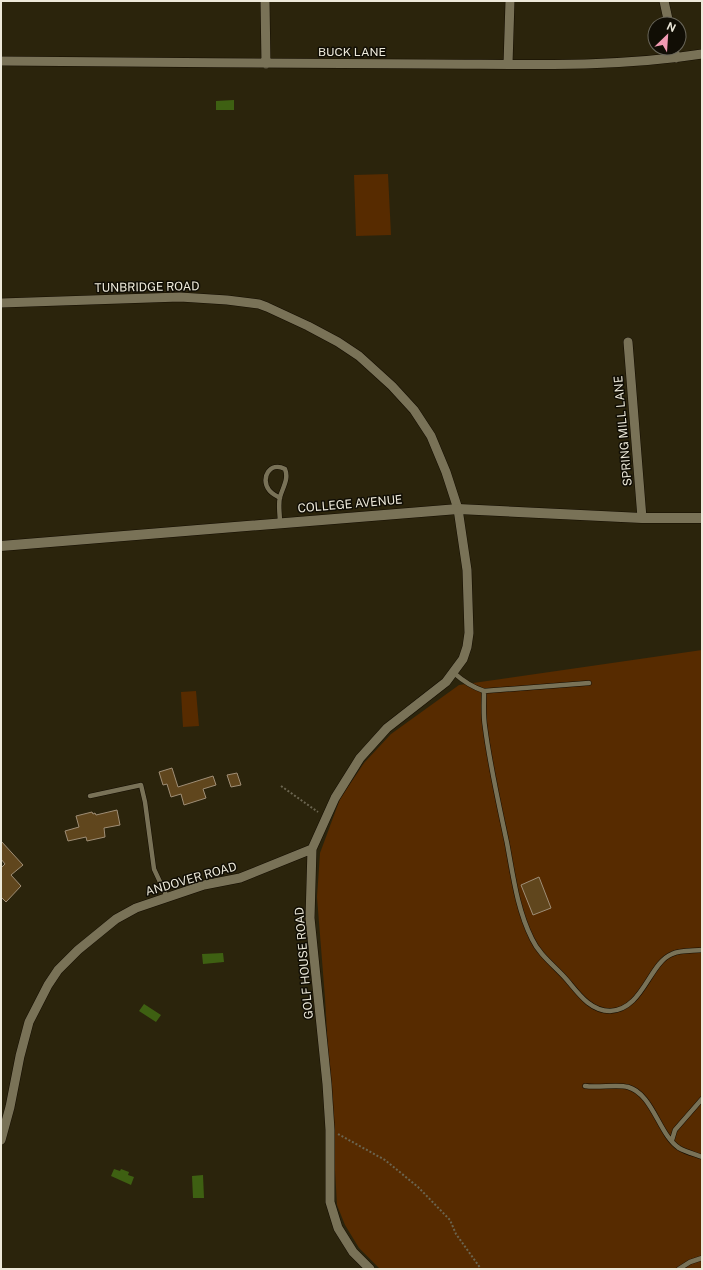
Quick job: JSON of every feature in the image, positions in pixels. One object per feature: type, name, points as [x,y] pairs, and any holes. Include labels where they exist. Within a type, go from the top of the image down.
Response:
[{"type":"main road","name":"COLLEGE AVENUE","points":[[1,546],[458,508],[642,518],[702,518]]},
{"type":"street","points":[[265,1],[266,64]]},
{"type":"street","points":[[508,64],[510,1]]},
{"type":"street","points":[[664,1],[667,16]]},
{"type":"street","name":"BUCK LANE","points":[[1,61],[266,64],[602,64],[676,58],[702,54]]},
{"type":"street","name":"TUNBRIDGE ROAD","points":[[1,303],[180,297],[259,304],[277,311],[338,342],[359,356],[408,403],[431,436],[446,472],[458,508]]},
{"type":"street","name":"SPRING MILL LANE","points":[[628,342],[642,518]]},
{"type":"street","name":"GOLF HOUSE ROAD","points":[[370,1269],[353,1252],[338,1228],[330,1202],[330,1133],[327,1084],[310,918],[312,849],[347,778],[371,744],[387,728],[446,682],[463,659],[467,647],[469,624],[466,570],[458,508]]},
{"type":"street","name":"ANDOVER ROAD","points":[[1,1140],[10,1107],[25,1037],[36,1008],[58,970],[73,955],[102,929],[136,908],[204,885],[240,878],[312,849]]},
{"type":"lane","points":[[280,498],[270,490],[266,482],[266,474],[272,468],[280,466],[285,469],[287,474],[280,498],[280,523]]},
{"type":"lane","points":[[454,673],[468,684],[484,691],[589,683]]},
{"type":"lane","points":[[484,691],[484,726],[518,903],[531,939],[539,952],[566,978],[587,1002],[602,1010],[610,1011],[617,1010],[632,1001],[646,986],[664,959],[673,953],[702,950]]},
{"type":"lane","points":[[90,796],[141,785],[145,802],[154,869],[167,897]]},
{"type":"lane","points":[[585,1086],[628,1087],[636,1091],[646,1101],[659,1120],[666,1135],[678,1148],[702,1157]]},
{"type":"lane","points":[[672,1140],[675,1130],[702,1099]]},
{"type":"lane","points":[[679,1269],[690,1262],[702,1258]]},
{"type":"path","points":[[281,786],[326,818]]},
{"type":"path","points":[[330,1133],[335,1132],[386,1160],[418,1187],[450,1220],[456,1234],[482,1269]]},
{"type":"shaded area","points":[[234,100],[234,110],[216,110],[216,101]]},
{"type":"shaded area","points":[[388,174],[391,235],[356,236],[354,175]]},
{"type":"shaded area","points":[[702,650],[702,1269],[380,1269],[359,1248],[345,1225],[337,1205],[325,998],[317,897],[320,853],[340,799],[364,763],[391,734],[459,685]]},
{"type":"shaded area","points":[[196,691],[199,726],[183,727],[181,692]]},
{"type":"shaded area","points":[[223,953],[224,962],[203,964],[202,954]]},
{"type":"shaded area","points":[[144,1004],[161,1015],[156,1022],[139,1011]]},
{"type":"shaded area","points":[[114,1169],[120,1171],[121,1169],[129,1172],[128,1175],[134,1177],[131,1185],[111,1176]]},
{"type":"shaded area","points":[[203,1175],[204,1198],[193,1198],[192,1176]]},
{"type":"building","points":[[172,768],[178,787],[213,776],[216,785],[203,789],[206,798],[184,805],[181,794],[171,797],[167,784],[163,785],[159,772]]},
{"type":"building","points":[[237,773],[241,785],[231,787],[227,775]]},
{"type":"building","points":[[117,810],[120,825],[104,828],[105,837],[87,841],[86,837],[68,841],[65,831],[79,827],[76,816],[92,812],[96,815]]},
{"type":"building","points":[[1,841],[23,865],[11,875],[21,886],[6,902],[1,897],[1,868],[5,864],[1,859]]},
{"type":"building","points":[[539,877],[551,908],[533,915],[521,885]]}]
